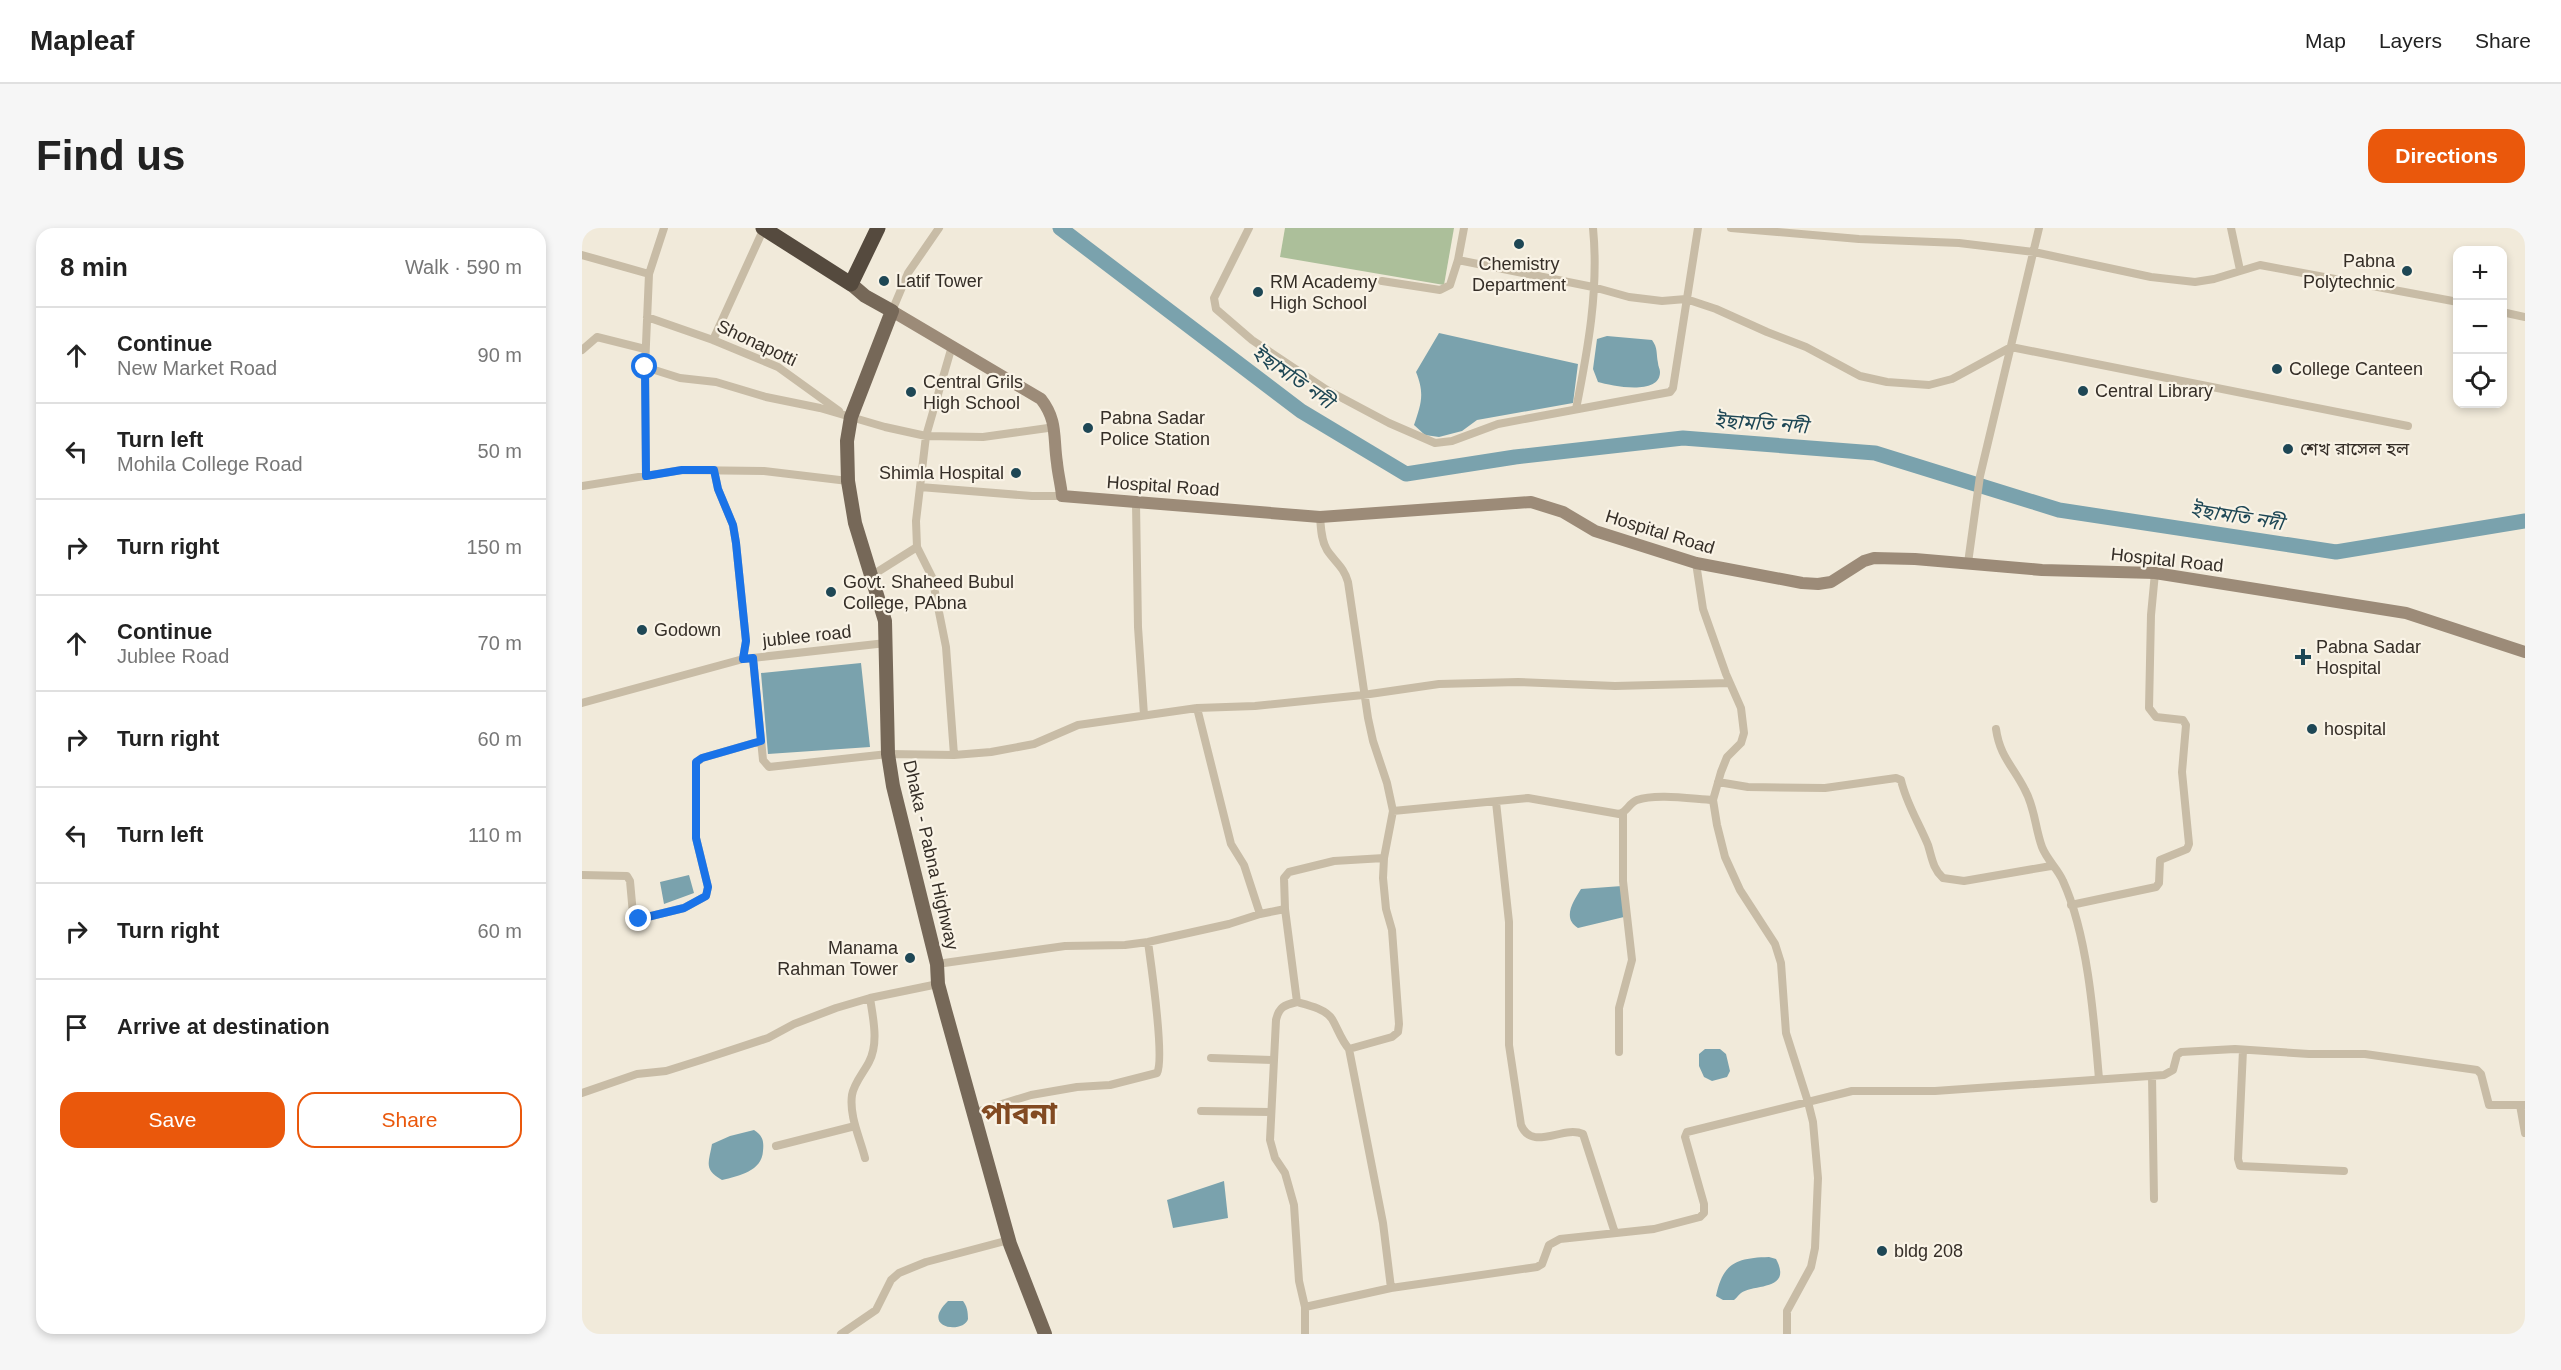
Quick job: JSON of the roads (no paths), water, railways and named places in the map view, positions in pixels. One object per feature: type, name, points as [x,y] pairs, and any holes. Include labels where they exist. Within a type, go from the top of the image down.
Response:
[{"type":"highway","points":[[763,228],[852,284],[878,228]]},
{"type":"main road","points":[[852,284],[865,296],[1041,399],[1051,412],[1062,496]]},
{"type":"main road","name":"Dhaka - Pabna Highway","points":[[892,310],[848,416],[847,441],[848,480],[855,523],[885,621],[888,754],[892,786],[937,964],[938,984],[1009,1240],[1044,1334]]},
{"type":"main road","name":"Hospital Road","points":[[1062,496],[1320,517],[1531,502],[1563,512],[1595,531],[1696,563],[1818,584],[1832,582],[1864,561],[1874,558],[2042,570],[2156,573],[2406,613],[2525,652]]},
{"type":"street","points":[[646,476],[645,349],[649,274],[664,228]]},
{"type":"street","points":[[713,340],[763,228]]},
{"type":"street","points":[[892,310],[908,273],[939,228]]},
{"type":"street","points":[[1249,228],[1214,298],[1216,309],[1252,340],[1349,403],[1435,443],[1452,441],[1498,424],[1670,392],[1673,388],[1698,228]]},
{"type":"street","points":[[1382,281],[1440,290],[1450,285],[1458,260],[1464,228]]},
{"type":"street","points":[[1576,409],[1593,313],[1596,261],[1593,228]]},
{"type":"street","points":[[1731,228],[1783,229],[1859,239],[1959,243],[2034,252],[2151,277],[2186,281],[2207,281],[2260,265],[2275,266],[2453,301]]},
{"type":"street","points":[[1968,563],[1980,476],[2039,228]]},
{"type":"street","points":[[2231,228],[2240,270]]},
{"type":"street","points":[[582,255],[649,274]]},
{"type":"street","points":[[1458,260],[1593,287],[1629,297],[1662,301],[1686,299],[1716,309],[1806,347],[1860,376],[1887,382],[1929,386],[1952,379],[2011,346],[2408,426]]},
{"type":"street","points":[[2507,313],[2525,317]]},
{"type":"street","name":"Shonapotti","points":[[647,317],[713,340],[778,367],[848,416]]},
{"type":"street","points":[[582,350],[597,337],[645,349]]},
{"type":"street","points":[[952,346],[926,435],[916,521],[917,547],[932,578],[942,624],[954,754]]},
{"type":"street","points":[[645,367],[680,378],[716,382],[766,397],[926,435],[984,437],[1054,427]]},
{"type":"street","points":[[582,486],[682,470],[764,471],[848,480]]},
{"type":"street","name":"jublee road","points":[[714,470],[718,489],[733,525],[748,659],[763,760],[769,767],[888,754]]},
{"type":"street","points":[[920,487],[1032,496],[1062,496]]},
{"type":"street","points":[[1136,503],[1138,627],[1144,715]]},
{"type":"street","points":[[1320,517],[1323,542],[1343,566],[1348,582],[1363,695],[1373,741],[1388,783],[1393,811],[1384,858],[1383,878],[1386,909],[1392,930],[1398,1032],[1392,1036],[1349,1048]]},
{"type":"street","points":[[871,576],[917,547]]},
{"type":"street","points":[[1696,563],[1703,609],[1729,683],[1741,708],[1744,733],[1741,743],[1727,757],[1713,800],[1725,857],[1740,890],[1775,944],[1781,963],[1786,1033],[1808,1102],[1818,1178],[1815,1248],[1811,1267],[1787,1311],[1787,1334]]},
{"type":"street","points":[[2071,905],[2156,887],[2159,883],[2160,860],[2187,849],[2189,844],[2182,772],[2186,725],[2183,720],[2153,715],[2149,708],[2151,615],[2156,573]]},
{"type":"street","name":"jublee road","points":[[582,703],[748,659],[886,643]]},
{"type":"street","points":[[888,754],[992,752],[1034,744],[1078,725],[1197,708],[1255,706],[1363,695],[1439,684],[1518,682],[1614,686],[1729,683]]},
{"type":"street","points":[[1197,708],[1232,844],[1244,865],[1260,914]]},
{"type":"street","points":[[1995,729],[2000,751],[2026,791],[2041,844],[2051,866],[2063,881],[2071,905],[2084,958],[2099,1079]]},
{"type":"street","points":[[582,875],[627,876],[630,881],[633,914],[639,919],[684,908],[706,896],[708,887],[696,838],[696,762],[702,758],[761,741]]},
{"type":"street","points":[[1718,782],[1748,787],[1825,788],[1896,777],[1901,780],[1934,868],[1943,878],[1964,881],[2051,866]]},
{"type":"street","points":[[1619,1052],[1619,1008],[1622,990],[1632,960],[1623,881],[1623,814],[1639,799],[1662,797],[1713,800]]},
{"type":"street","points":[[1393,811],[1528,798],[1559,802],[1600,812],[1623,814]]},
{"type":"street","points":[[1496,802],[1509,922],[1509,1045],[1521,1125],[1527,1135],[1537,1138],[1570,1132],[1583,1134],[1615,1233]]},
{"type":"street","points":[[1297,1002],[1285,909],[1284,878],[1289,872],[1334,861],[1384,858]]},
{"type":"street","points":[[937,964],[1065,946],[1125,945],[1148,942],[1285,909]]},
{"type":"street","points":[[974,1113],[1031,1095],[1077,1087],[1110,1085],[1159,1072],[1157,1024],[1148,942]]},
{"type":"street","points":[[582,1093],[637,1074],[666,1071],[768,1038],[794,1024],[836,1008],[870,998],[938,984]]},
{"type":"street","points":[[865,1158],[855,1126],[852,1093],[869,1064],[874,1048],[870,998]]},
{"type":"street","points":[[1305,1334],[1305,1307],[1299,1281],[1294,1205],[1285,1173],[1272,1151],[1270,1112],[1276,1020],[1278,1010],[1283,1006],[1297,1002],[1325,1012],[1331,1017],[1343,1042],[1349,1048],[1383,1223],[1391,1288]]},
{"type":"street","points":[[1305,1307],[1391,1288],[1537,1267],[1542,1264],[1545,1253],[1553,1242],[1654,1229],[1689,1221],[1704,1213],[1704,1200],[1685,1137],[1687,1132],[1852,1091],[1935,1091],[2152,1076],[2169,1073],[2176,1066],[2177,1055],[2181,1052],[2243,1050],[2309,1054],[2366,1054],[2476,1070],[2481,1074],[2489,1105],[2523,1105],[2525,1133]]},
{"type":"street","points":[[2243,1050],[2238,1159],[2240,1166],[2344,1171]]},
{"type":"street","points":[[1211,1059],[1274,1060]]},
{"type":"street","points":[[2152,1076],[2154,1199]]},
{"type":"street","points":[[1201,1111],[1270,1112]]},
{"type":"street","points":[[776,1146],[855,1126]]},
{"type":"street","points":[[841,1334],[876,1310],[891,1280],[899,1273],[926,1262],[1009,1240]]},
{"type":"water","points":[[1439,333],[1578,364],[1573,403],[1477,420],[1462,431],[1439,437],[1425,435],[1414,425],[1421,399],[1416,372]]},
{"type":"water","points":[[1607,336],[1652,340],[1656,348],[1660,371],[1658,379],[1644,387],[1634,388],[1598,382],[1593,369],[1597,339]]},
{"type":"water","points":[[861,663],[870,747],[768,754],[761,673]]},
{"type":"water","points":[[689,875],[694,893],[664,904],[660,882]]},
{"type":"water","points":[[1622,886],[1624,917],[1578,928],[1573,924],[1570,910],[1581,889]]},
{"type":"water","points":[[1705,1049],[1720,1049],[1726,1054],[1730,1071],[1727,1077],[1712,1081],[1704,1077],[1699,1066],[1699,1054]]},
{"type":"water","points":[[754,1130],[763,1142],[762,1158],[759,1163],[749,1172],[722,1180],[712,1173],[709,1161],[712,1144],[730,1136]]},
{"type":"water","points":[[1224,1181],[1228,1218],[1173,1228],[1167,1200]]},
{"type":"water","points":[[1769,1257],[1776,1259],[1780,1269],[1780,1277],[1776,1281],[1770,1285],[1747,1290],[1734,1300],[1723,1300],[1716,1296],[1723,1276],[1733,1264],[1748,1259]]},
{"type":"water","points":[[948,1301],[963,1301],[968,1314],[965,1324],[952,1327],[941,1323],[938,1318],[940,1310]]},
{"type":"waterway","name":"ইছামতি নদী","points":[[1060,228],[1301,411],[1406,474],[1515,457],[1683,438],[1875,453],[2059,510],[2336,552],[2525,521]]},
{"type":"place","name":"Chemistry Department","points":[[1519,244]]},
{"type":"place","name":"Pabna Polytechnic","points":[[2407,271]]},
{"type":"place","name":"Latif Tower","points":[[884,281]]},
{"type":"place","name":"RM Academy High School","points":[[1258,292]]},
{"type":"place","name":"College Canteen","points":[[2277,369]]},
{"type":"place","name":"Central Library","points":[[2083,391]]},
{"type":"place","name":"Central Grils High School","points":[[911,392]]},
{"type":"place","name":"Pabna Sadar Police Station","points":[[1088,428]]},
{"type":"place","name":"শেখ রাসেল হল","points":[[2288,449]]},
{"type":"place","name":"Shimla Hospital","points":[[1016,473]]},
{"type":"place","name":"Govt. Shaheed Bubul College, PAbna","points":[[831,592]]},
{"type":"place","name":"Godown","points":[[642,630]]},
{"type":"place","name":"Pabna Sadar Hospital","points":[[2303,657]]},
{"type":"place","name":"hospital","points":[[2312,729]]},
{"type":"place","name":"Manama Rahman Tower","points":[[910,958]]},
{"type":"place","name":"bldg 208","points":[[1882,1251]]},
{"type":"district","name":"পাবনা","points":[[1019,1113]]}]
